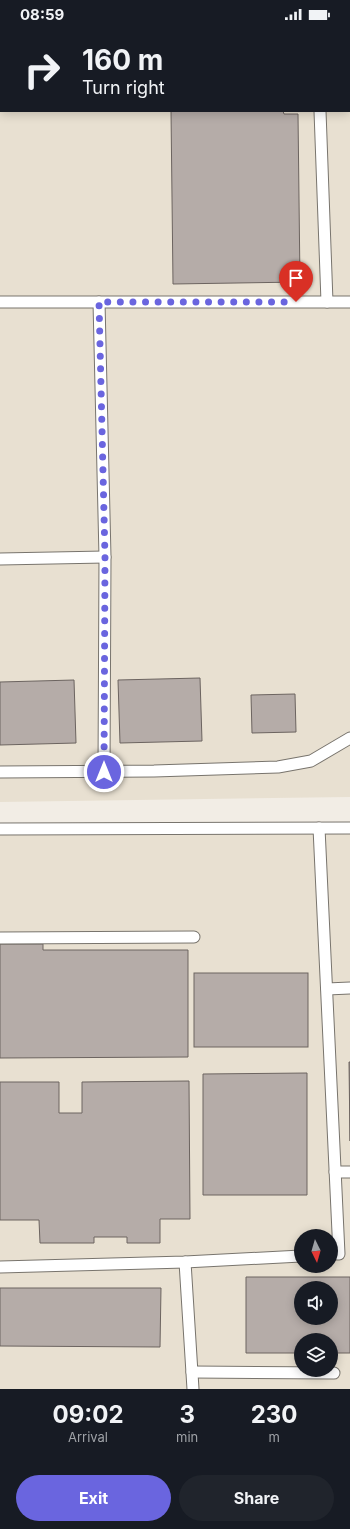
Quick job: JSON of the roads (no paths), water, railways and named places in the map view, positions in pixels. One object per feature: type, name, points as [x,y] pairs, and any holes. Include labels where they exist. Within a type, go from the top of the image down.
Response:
[{"type":"lane","points":[[320,112],[327,302]]},
{"type":"lane","points":[[0,302],[350,302]]},
{"type":"lane","points":[[99,302],[105,557],[104,772]]},
{"type":"lane","points":[[0,558],[105,557]]},
{"type":"lane","points":[[0,772],[162,771],[278,767],[311,761],[350,738]]},
{"type":"lane","points":[[319,828],[338,1229]]},
{"type":"lane","points":[[0,829],[350,828]]},
{"type":"lane","points":[[0,938],[194,937]]},
{"type":"lane","points":[[327,989],[350,988]]},
{"type":"lane","points":[[335,1172],[350,1172]]},
{"type":"lane","points":[[338,1234],[338,1254]]},
{"type":"lane","points":[[0,1267],[185,1262],[294,1256]]},
{"type":"lane","points":[[185,1262],[193,1389]]},
{"type":"lane","points":[[192,1372],[294,1373]]}]
